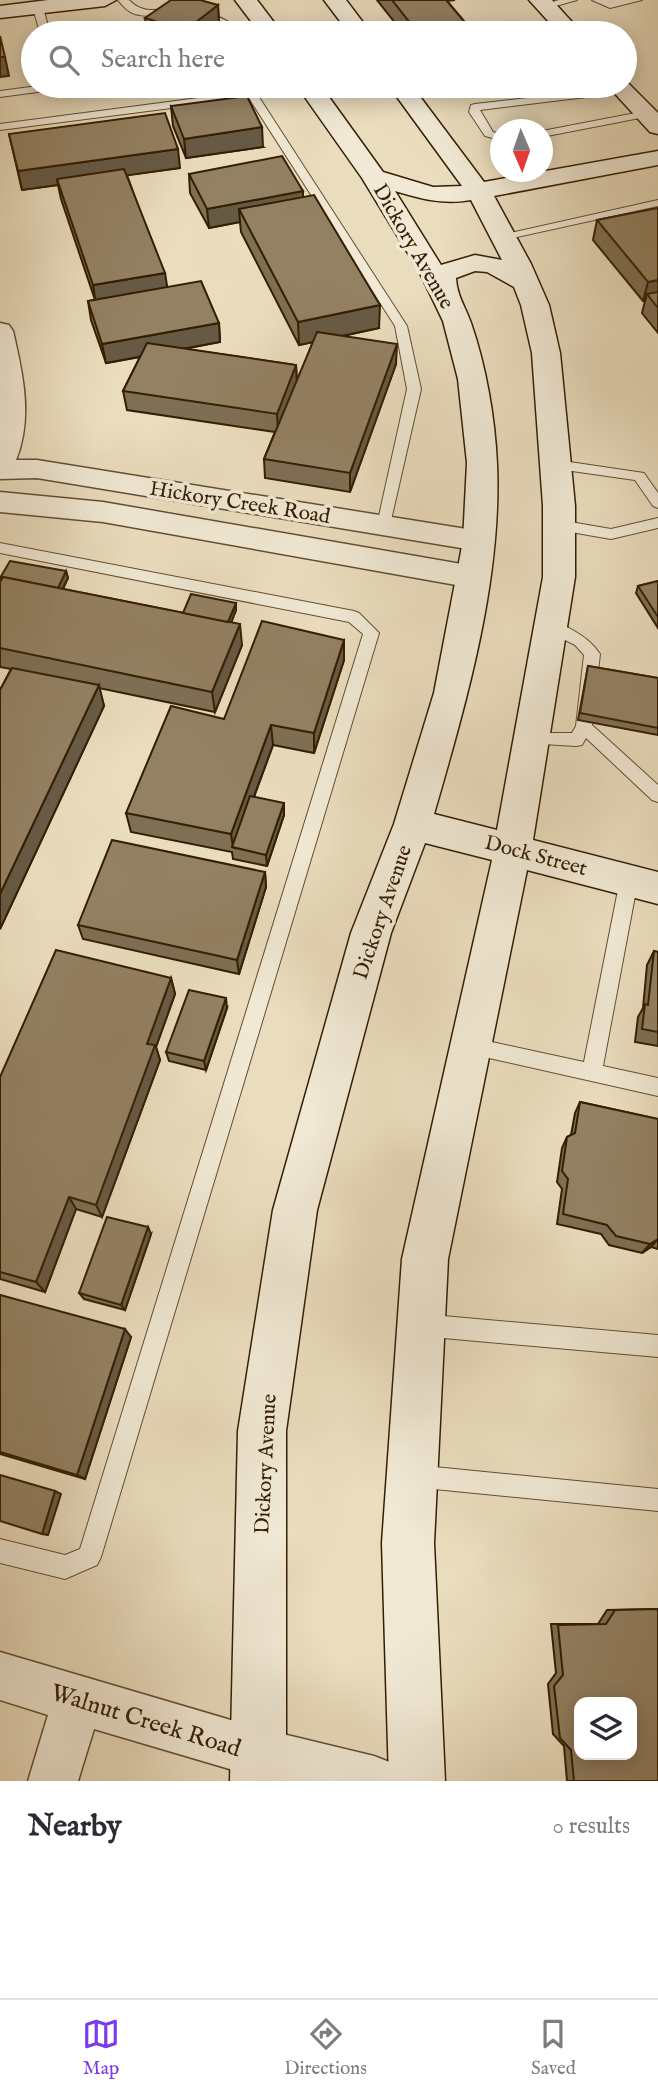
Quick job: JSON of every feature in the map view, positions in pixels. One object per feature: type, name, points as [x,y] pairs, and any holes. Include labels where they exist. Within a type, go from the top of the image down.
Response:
[{"type":"main road","points":[[0,12],[36,4],[105,0]]},
{"type":"main road","points":[[246,0],[262,21]]},
{"type":"main road","points":[[335,0],[351,21]]},
{"type":"main road","points":[[542,3],[559,21]]},
{"type":"main road","name":"Dickory Avenue","points":[[258,1767],[262,1431],[295,1210],[371,933],[413,824],[451,693],[479,541],[482,463],[472,379],[457,321],[443,292],[374,177],[318,98]]},
{"type":"main road","points":[[409,98],[479,192],[535,305],[546,354],[559,525],[559,577],[513,849],[468,1046],[425,1259],[408,1543],[418,1781]]},
{"type":"main road","points":[[374,177],[430,194],[450,196],[658,158]]},
{"type":"main road","points":[[443,292],[443,275],[453,267],[471,262],[491,262],[509,270],[526,283]]},
{"type":"main road","name":"Dock Street","points":[[413,824],[643,884]]},
{"type":"street","points":[[0,331],[14,387],[7,451],[0,468]]},
{"type":"street","name":"Hickory Creek Road","points":[[0,468],[37,469],[479,541]]},
{"type":"street","name":"Hickory Creek Road","points":[[0,502],[103,512],[474,577]]},
{"type":"street","name":"Walnut Creek Road","points":[[0,1676],[78,1699],[258,1767],[374,1781]]},
{"type":"street","points":[[54,1781],[78,1699]]},
{"type":"lane","points":[[123,0],[134,11],[150,14],[186,11],[221,21]]},
{"type":"lane","points":[[542,3],[572,0]]},
{"type":"lane","points":[[597,0],[610,5],[637,0]]},
{"type":"lane","points":[[36,4],[41,21]]},
{"type":"lane","points":[[0,94],[21,91]]},
{"type":"lane","points":[[0,127],[221,98]]},
{"type":"lane","points":[[255,98],[401,326],[414,389],[384,525]]},
{"type":"lane","points":[[553,131],[641,104]]},
{"type":"lane","points":[[490,134],[474,113],[475,107],[641,104]]},
{"type":"lane","points":[[503,236],[658,203]]},
{"type":"lane","points":[[556,465],[639,476],[658,503]]},
{"type":"lane","points":[[559,525],[611,534],[658,523]]},
{"type":"lane","points":[[0,548],[354,618],[371,633],[89,1557],[65,1567],[0,1551]]},
{"type":"lane","points":[[532,738],[576,740],[584,727],[592,654],[580,641],[550,626]]},
{"type":"lane","points":[[584,727],[658,795]]},
{"type":"lane","points":[[592,1072],[643,884]]},
{"type":"lane","points":[[468,1046],[658,1087]]},
{"type":"lane","points":[[421,1325],[658,1346]]},
{"type":"lane","points":[[411,1476],[658,1500]]},
{"type":"building","points":[[171,0],[200,0],[218,5],[198,21],[155,21],[145,18]]},
{"type":"building","points":[[392,0],[446,0],[464,21],[409,21]]},
{"type":"building","points":[[0,36],[5,57],[0,57]]},
{"type":"building","points":[[248,98],[262,127],[184,139],[171,106]]},
{"type":"building","points":[[165,113],[178,149],[18,171],[9,134]]},
{"type":"building","points":[[282,156],[303,191],[207,209],[189,174]]},
{"type":"building","points":[[124,169],[165,273],[93,285],[57,179]]},
{"type":"building","points":[[314,195],[380,305],[298,322],[239,209]]},
{"type":"building","points":[[658,208],[658,280],[648,282],[597,220]]},
{"type":"building","points":[[201,281],[219,323],[102,344],[88,301]]},
{"type":"building","points":[[658,292],[658,308],[647,294]]},
{"type":"building","points":[[317,332],[397,344],[350,473],[264,459]]},
{"type":"building","points":[[147,343],[296,365],[277,414],[123,391]]},
{"type":"building","points":[[10,561],[66,571],[58,588],[0,578]]},
{"type":"building","points":[[3,577],[240,624],[212,692],[0,648],[0,582]]},
{"type":"building","points":[[658,581],[658,617],[638,586]]},
{"type":"building","points":[[191,594],[236,603],[228,622],[183,613]]},
{"type":"building","points":[[262,621],[344,640],[314,733],[271,725],[231,834],[126,813],[171,706],[224,719]]},
{"type":"building","points":[[588,666],[658,678],[658,728],[580,713]]},
{"type":"building","points":[[12,668],[99,685],[0,894],[0,690]]},
{"type":"building","points":[[250,796],[284,803],[266,855],[232,847]]},
{"type":"building","points":[[112,840],[265,872],[237,960],[78,925]]},
{"type":"building","points":[[56,950],[171,978],[147,1044],[155,1045],[96,1205],[69,1197],[36,1282],[0,1272],[0,1077]]},
{"type":"building","points":[[654,951],[658,952],[658,1032],[642,1029],[645,1004],[648,1005]]},
{"type":"building","points":[[189,990],[226,998],[204,1061],[166,1052]]},
{"type":"building","points":[[580,1102],[658,1119],[658,1239],[650,1244],[616,1236],[607,1225],[563,1214],[568,1179],[562,1171],[567,1137],[575,1133]]},
{"type":"building","points":[[107,1217],[148,1227],[121,1305],[79,1293]]},
{"type":"building","points":[[0,1295],[125,1329],[77,1475],[0,1452]]},
{"type":"building","points":[[0,1475],[55,1491],[42,1534],[0,1521]]},
{"type":"building","points":[[658,1609],[658,1781],[574,1781],[571,1750],[560,1738],[554,1686],[563,1675],[558,1625],[606,1624],[615,1610]]}]
